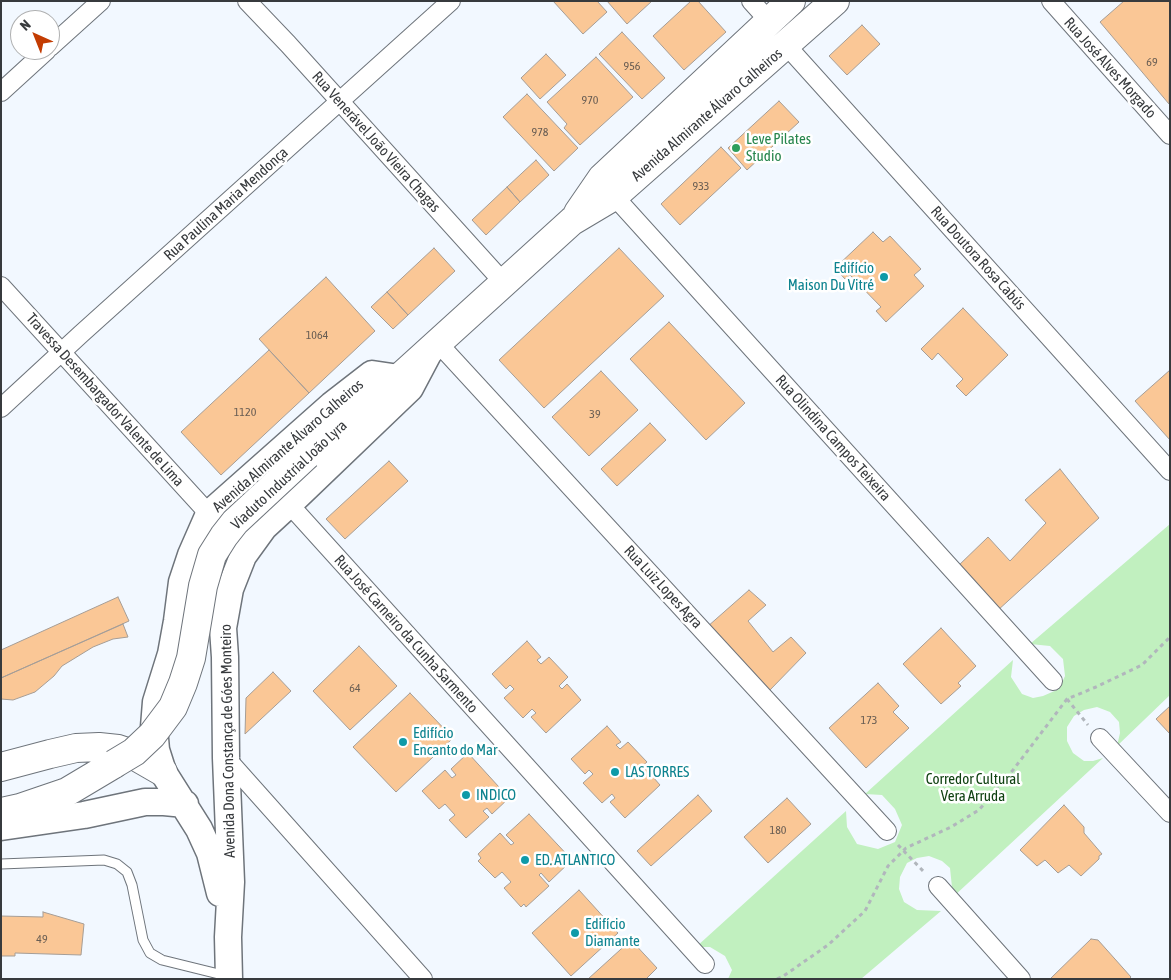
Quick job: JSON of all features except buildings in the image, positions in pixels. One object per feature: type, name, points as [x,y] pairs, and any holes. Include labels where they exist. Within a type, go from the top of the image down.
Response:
[{"type":"main road","name":"Avenida Almirante Álvaro Calheiros","points":[[572,221],[602,178],[792,1]]},
{"type":"main road","name":"Avenida Almirante Álvaro Calheiros","points":[[163,772],[156,750],[154,727],[156,702],[171,654],[182,582],[190,555],[209,514],[332,405],[372,374],[399,378],[572,221],[614,196],[835,1]]},
{"type":"main road","name":"Avenida Dona Constança de Góes Monteiro","points":[[229,978],[228,937],[232,882],[226,758],[223,628],[230,589],[243,556],[264,527],[410,388],[433,347]]},
{"type":"main road","name":"Viaduto Industrial João Lyra","points":[[1,812],[20,808],[67,792],[134,752],[152,735],[173,707],[183,683],[191,658],[203,586],[212,555],[224,536],[235,522],[307,455],[399,378]]},
{"type":"main road","points":[[7,765],[76,748],[99,747],[118,749],[130,753],[163,772]]},
{"type":"main road","name":"Avenida Dona Constança de Góes Monteiro","points":[[163,772],[185,804],[210,853],[218,882],[228,937]]},
{"type":"main road","points":[[1,827],[84,815],[145,802],[185,804]]},
{"type":"street","points":[[60,39],[101,1]]},
{"type":"street","name":"Rua Venerável João Vieira Chagas","points":[[247,1],[504,283]]},
{"type":"street","name":"Rua Paulina Maria Mendonça","points":[[1,408],[451,1]]},
{"type":"street","points":[[750,1],[769,22]]},
{"type":"street","name":"Rua José Alves Morgado","points":[[1050,1],[1170,135]]},
{"type":"street","name":"Rua Doutora Rosa Cabús","points":[[786,45],[1170,471]]},
{"type":"street","points":[[1,92],[37,60]]},
{"type":"street","name":"Rua Olindina Campos Teixeira","points":[[614,196],[1053,681]]},
{"type":"street","name":"Travessa Desembargador Valente de Lima","points":[[1,286],[209,514]]},
{"type":"street","name":"Rua Luiz Lopes Agra","points":[[433,347],[887,831]]},
{"type":"street","name":"Rua José Carneiro da Cunha Sarmento","points":[[289,504],[705,964]]},
{"type":"street","points":[[1100,738],[1170,813]]},
{"type":"street","points":[[226,758],[423,979]]},
{"type":"street","points":[[938,886],[1020,979]]},
{"type":"lane","points":[[1,864],[104,860],[117,864],[127,872],[132,885],[143,940],[150,953],[162,960],[229,978]]},
{"type":"path","points":[[777,979],[828,945],[865,911],[888,866],[906,848],[951,828],[979,810],[1013,770],[1066,699],[1142,665],[1170,637]]},
{"type":"path","points":[[1053,681],[1100,738]]},
{"type":"path","points":[[887,831],[903,852],[938,886]]},
{"type":"green space","name":"Corredor Cultural Vera Arruda","points":[[1170,524],[1170,695],[1117,746],[1120,733],[1119,722],[1110,712],[1097,707],[1084,710],[1074,716],[1067,727],[1067,741],[1073,753],[1084,761],[1103,758],[953,897],[950,868],[942,861],[929,856],[917,858],[907,863],[900,877],[899,889],[904,902],[917,910],[941,911],[861,979],[728,979],[732,970],[725,956],[710,947],[696,947],[846,811],[847,827],[857,844],[878,849],[895,842],[902,825],[895,809],[882,795],[865,794],[1013,660],[1011,677],[1022,694],[1033,698],[1059,689],[1065,676],[1063,659],[1050,646],[1030,644]]},
{"type":"place","name":"Leve Pilates Studio","points":[[736,148]]},
{"type":"place","name":"Edifício Maison Du Vitré","points":[[884,277]]},
{"type":"place","name":"Edifício Encanto do Mar","points":[[403,742]]},
{"type":"place","name":"LAS TORRES","points":[[615,772]]},
{"type":"place","name":"INDICO","points":[[466,795]]},
{"type":"place","name":"ED. ATLANTICO","points":[[525,860]]},
{"type":"place","name":"Edifício Diamante","points":[[575,933]]}]
